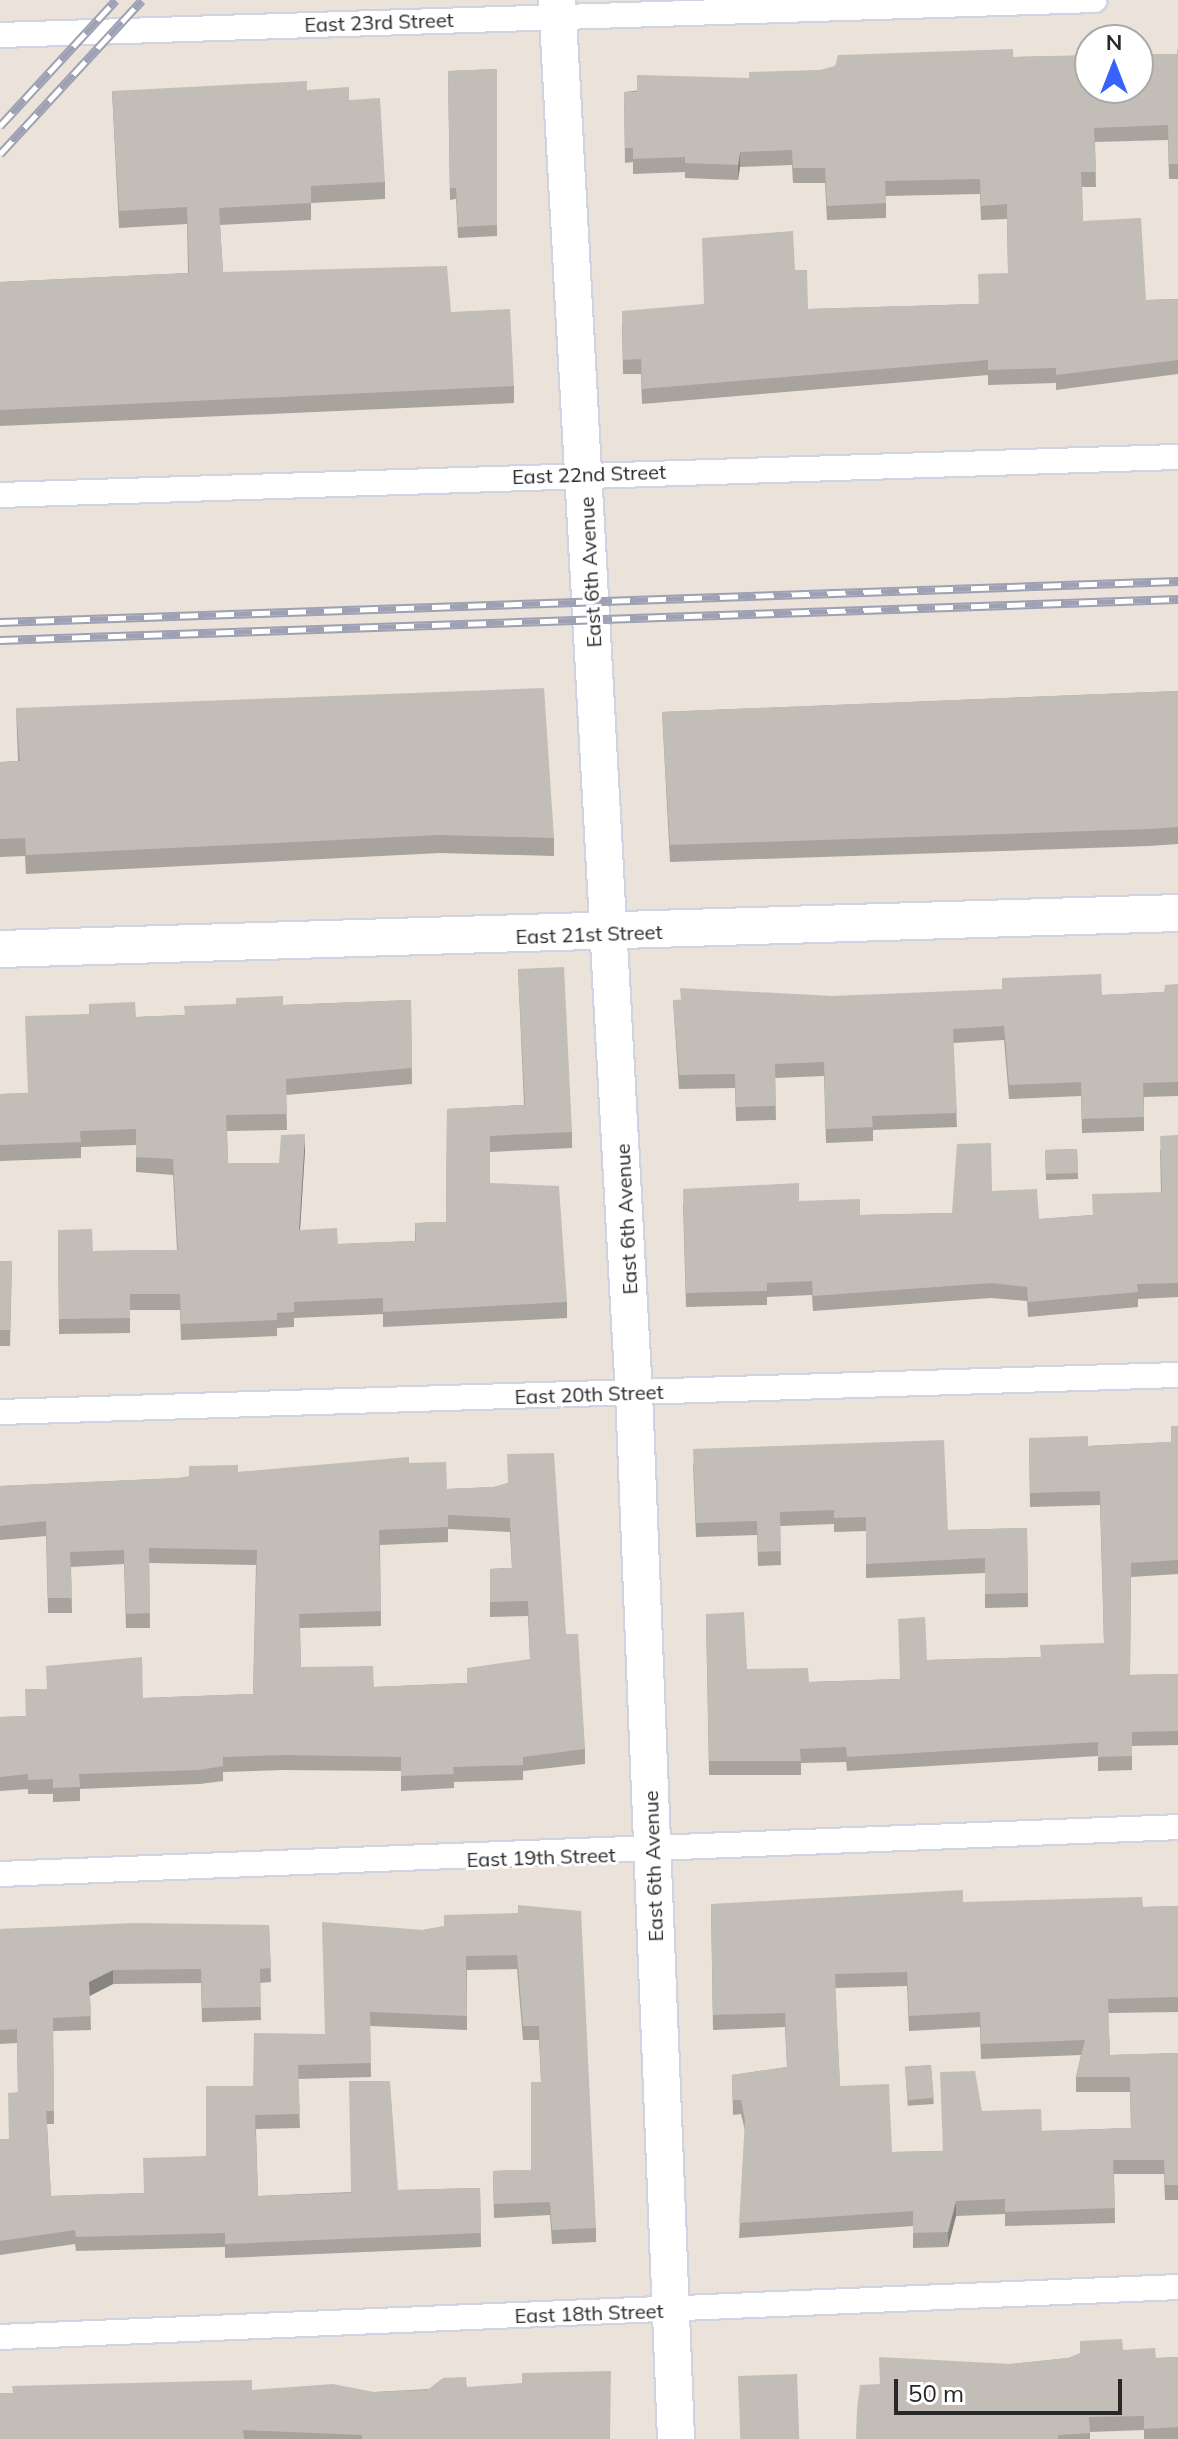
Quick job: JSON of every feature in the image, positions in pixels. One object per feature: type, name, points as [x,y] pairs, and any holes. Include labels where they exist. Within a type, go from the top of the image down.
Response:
[{"type":"street","name":"East 23rd Street","points":[[0,35],[558,8],[1094,0]]},
{"type":"street","name":"East 6th Avenue","points":[[558,8],[612,934],[634,1393],[676,2439]]},
{"type":"street","name":"East 22nd Street","points":[[0,495],[585,473],[1178,457]]},
{"type":"street","name":"East 21st Street","points":[[0,949],[612,934],[1178,913]]},
{"type":"street","name":"East 20th Street","points":[[0,1412],[1178,1375]]},
{"type":"street","name":"East 19th Street","points":[[0,1874],[652,1853],[1178,1827]]},
{"type":"street","name":"East 18th Street","points":[[0,2337],[1178,2287]]},
{"type":"building","points":[[1178,48],[1178,164],[1169,164],[1168,125],[1094,128],[1096,172],[1081,172],[1083,221],[1141,218],[1146,300],[1178,299],[1178,360],[1056,375],[1056,368],[988,370],[988,360],[642,389],[641,359],[623,360],[622,311],[704,304],[702,238],[793,231],[795,270],[807,270],[808,309],[979,304],[978,274],[1008,273],[1007,204],[981,206],[980,179],[885,181],[886,203],[827,206],[825,168],[793,168],[792,150],[740,152],[738,165],[685,163],[685,157],[633,159],[633,148],[625,148],[624,92],[637,92],[637,75],[749,78],[749,72],[820,70],[835,66],[838,55],[1013,49],[1013,57],[1074,55],[1074,104],[1154,104],[1154,54],[1177,54]]},
{"type":"building","points":[[497,69],[497,225],[458,227],[456,188],[450,188],[448,71]]},
{"type":"building","points":[[307,81],[307,90],[349,87],[349,100],[380,98],[385,182],[311,186],[311,203],[219,208],[223,272],[447,266],[451,312],[510,309],[514,386],[0,410],[0,282],[189,273],[187,207],[119,211],[112,91]]},
{"type":"building","points":[[544,688],[554,838],[440,835],[26,855],[25,838],[0,839],[0,762],[20,761],[16,708]]},
{"type":"building","points":[[1178,691],[1178,827],[670,845],[662,712]]},
{"type":"building","points":[[564,967],[572,1132],[490,1136],[490,1183],[559,1186],[567,1302],[383,1312],[383,1298],[294,1302],[294,1312],[277,1313],[277,1320],[181,1324],[180,1294],[130,1294],[130,1318],[59,1319],[58,1230],[92,1229],[93,1251],[178,1250],[173,1159],[136,1157],[136,1129],[80,1131],[81,1142],[0,1145],[0,1094],[28,1093],[25,1016],[89,1014],[89,1004],[135,1002],[136,1017],[185,1015],[184,1006],[236,1004],[236,998],[283,996],[283,1005],[411,1000],[412,1068],[286,1079],[287,1114],[226,1115],[228,1163],[279,1163],[281,1135],[305,1134],[299,1230],[337,1228],[338,1244],[416,1241],[415,1223],[446,1222],[447,1109],[525,1105],[518,969]]},
{"type":"building","points":[[1101,974],[1102,995],[1164,992],[1165,985],[1178,984],[1178,1082],[1143,1083],[1144,1117],[1082,1119],[1081,1082],[1009,1085],[1004,1026],[953,1029],[957,1113],[872,1116],[873,1127],[826,1129],[824,1062],[775,1064],[776,1106],[736,1107],[735,1074],[679,1075],[673,1000],[681,1000],[680,988],[833,996],[1002,989],[1002,978]]},
{"type":"building","points":[[1178,1135],[1178,1283],[1137,1284],[1138,1292],[1028,1302],[1027,1287],[991,1283],[813,1296],[812,1281],[767,1283],[767,1291],[686,1293],[683,1189],[799,1183],[799,1201],[860,1199],[860,1215],[952,1213],[957,1144],[991,1143],[992,1191],[1037,1189],[1039,1219],[1093,1215],[1092,1194],[1162,1192],[1160,1136]]},
{"type":"building","points":[[1077,1149],[1078,1173],[1046,1174],[1045,1150]]},
{"type":"building","points":[[0,1261],[12,1261],[10,1330],[0,1330]]},
{"type":"building","points":[[1171,1426],[1178,1426],[1178,1560],[1131,1563],[1130,1675],[1178,1674],[1178,1731],[1132,1732],[1132,1756],[1098,1757],[1098,1742],[847,1757],[846,1747],[800,1749],[801,1761],[709,1761],[706,1614],[744,1612],[747,1669],[808,1668],[809,1682],[900,1679],[898,1619],[925,1617],[927,1660],[1041,1657],[1040,1645],[1104,1643],[1100,1491],[1030,1493],[1029,1438],[1088,1436],[1088,1446],[1171,1442]]},
{"type":"building","points":[[944,1440],[948,1530],[1027,1528],[1028,1593],[985,1594],[985,1558],[866,1564],[866,1517],[834,1518],[834,1510],[780,1512],[781,1551],[758,1552],[757,1521],[696,1523],[693,1449]]},
{"type":"building","points":[[554,1453],[566,1634],[578,1634],[585,1749],[523,1757],[523,1765],[453,1767],[454,1774],[401,1776],[401,1757],[282,1755],[223,1757],[223,1766],[200,1770],[79,1774],[80,1787],[53,1788],[53,1779],[28,1780],[28,1774],[0,1777],[0,1717],[26,1716],[25,1689],[47,1689],[46,1666],[142,1657],[143,1698],[253,1694],[257,1550],[149,1548],[150,1613],[126,1614],[124,1550],[70,1552],[72,1598],[48,1598],[46,1521],[0,1526],[0,1486],[179,1478],[189,1476],[189,1466],[238,1465],[238,1472],[409,1457],[409,1463],[446,1462],[447,1489],[494,1487],[508,1483],[507,1454]],"holes":[[[448,1515],[510,1518],[512,1568],[490,1569],[490,1602],[528,1601],[530,1659],[467,1668],[467,1683],[374,1687],[373,1666],[301,1667],[299,1614],[381,1611],[379,1530],[448,1527]]]},
{"type":"building","points":[[963,1890],[963,1902],[1142,1897],[1143,1907],[1178,1906],[1178,1997],[1108,1999],[1110,2055],[1178,2053],[1178,2185],[1165,2185],[1164,2160],[1113,2160],[1115,2208],[1005,2212],[1005,2199],[956,2201],[948,2232],[913,2233],[913,2211],[739,2223],[745,2120],[741,2100],[733,2100],[732,2075],[787,2067],[785,2013],[713,2015],[711,1904]],"holes":[[[907,1972],[909,2016],[980,2012],[981,2044],[1085,2040],[1076,2077],[1130,2077],[1131,2128],[1042,2131],[1041,2109],[982,2111],[975,2071],[940,2072],[943,2151],[892,2152],[889,2084],[840,2086],[835,1974]]]},
{"type":"building","points":[[518,1905],[581,1911],[596,2228],[552,2230],[550,2202],[494,2204],[493,2171],[531,2170],[531,2082],[541,2082],[539,2026],[523,2026],[517,1955],[466,1956],[467,2016],[370,2012],[371,2063],[298,2065],[300,2114],[255,2115],[258,2196],[351,2193],[349,2081],[390,2081],[398,2190],[480,2188],[481,2233],[225,2244],[225,2233],[76,2237],[75,2230],[0,2241],[0,2139],[9,2139],[8,2093],[18,2092],[17,2029],[0,2030],[0,1929],[134,1923],[269,1925],[271,1968],[260,1969],[261,2007],[202,2008],[201,1969],[113,1970],[89,1982],[91,2016],[53,2018],[54,2111],[46,2111],[51,2196],[144,2193],[143,2158],[206,2156],[206,2086],[253,2086],[254,2033],[325,2034],[322,1922],[423,1930],[444,1926],[444,1915],[518,1913]]},
{"type":"building","points":[[931,2065],[934,2098],[908,2100],[905,2067]]},
{"type":"building","points":[[1122,2339],[1123,2350],[1155,2348],[1156,2358],[1178,2357],[1178,2427],[1144,2429],[1144,2416],[1089,2417],[1090,2433],[1058,2435],[1058,2439],[856,2439],[860,2385],[880,2384],[879,2357],[1011,2364],[1068,2358],[1080,2353],[1080,2341]]},
{"type":"building","points":[[611,2371],[610,2439],[362,2439],[362,2435],[243,2430],[244,2439],[0,2439],[0,2393],[13,2393],[12,2386],[252,2380],[252,2390],[333,2384],[374,2392],[427,2390],[443,2378],[466,2377],[467,2387],[522,2383],[522,2373]]},
{"type":"building","points":[[797,2374],[799,2439],[740,2439],[738,2376]]},
{"type":"railway","points":[[0,126],[116,0]]},
{"type":"railway","points":[[0,154],[142,0]]},
{"type":"railway","points":[[0,622],[1178,581]]},
{"type":"railway","points":[[0,640],[1178,599]]}]
